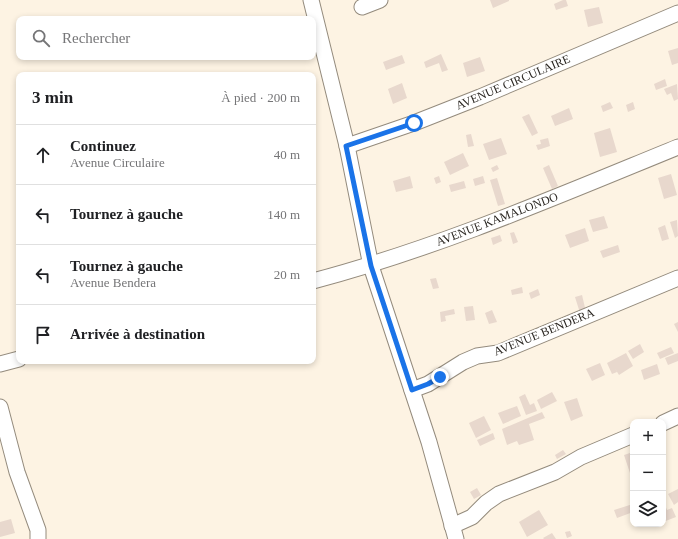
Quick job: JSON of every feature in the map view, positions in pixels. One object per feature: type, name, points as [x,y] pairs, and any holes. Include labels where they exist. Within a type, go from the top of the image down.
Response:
[{"type":"street","points":[[311,0],[315,16]]},
{"type":"street","points":[[362,7],[380,0]]},
{"type":"street","name":"AVENUE CIRCULAIRE","points":[[346,146],[414,123],[480,97],[678,13]]},
{"type":"street","points":[[316,21],[346,146],[371,266],[429,442],[454,532],[472,518],[486,503],[499,494],[555,472],[581,457],[630,436]]},
{"type":"street","name":"AVENUE KAMALONDO","points":[[316,280],[371,266],[523,211],[678,147]]},
{"type":"street","name":"AVENUE BENDERA","points":[[412,390],[428,384],[463,362],[477,356],[498,353],[678,278]]},
{"type":"street","points":[[0,364],[16,360]]},
{"type":"street","points":[[0,407],[17,472],[38,530],[38,539]]},
{"type":"street","points":[[666,422],[678,416]]},
{"type":"building","points":[[490,0],[509,0],[509,1],[493,8]]},
{"type":"building","points":[[566,0],[568,6],[556,10],[554,4]]},
{"type":"building","points":[[599,7],[603,23],[588,27],[584,10]]},
{"type":"building","points":[[678,48],[678,63],[672,65],[668,51]]},
{"type":"building","points":[[441,54],[448,70],[442,72],[439,63],[426,68],[424,62]]},
{"type":"building","points":[[402,55],[405,63],[386,70],[383,62]]},
{"type":"building","points":[[480,57],[485,71],[467,77],[463,63]]},
{"type":"building","points":[[665,79],[667,86],[656,90],[654,84]]},
{"type":"building","points":[[402,83],[407,98],[393,104],[388,89]]},
{"type":"building","points":[[677,84],[678,99],[674,101],[671,93],[667,95],[664,89]]},
{"type":"building","points":[[610,102],[613,108],[603,112],[601,106]]},
{"type":"building","points":[[633,102],[635,109],[628,112],[626,105]]},
{"type":"building","points":[[569,108],[573,119],[555,126],[551,116]]},
{"type":"building","points":[[529,114],[538,133],[532,136],[522,117]]},
{"type":"building","points":[[610,128],[617,152],[600,157],[594,133]]},
{"type":"building","points":[[471,134],[474,146],[468,147],[466,135]]},
{"type":"building","points":[[501,138],[507,154],[489,160],[483,144]]},
{"type":"building","points":[[548,138],[550,146],[538,150],[536,145],[541,144],[540,140]]},
{"type":"building","points":[[463,153],[469,166],[450,175],[444,162]]},
{"type":"building","points":[[497,165],[499,169],[493,172],[491,168]]},
{"type":"building","points":[[549,165],[558,186],[552,189],[543,168]]},
{"type":"building","points":[[671,174],[677,195],[664,199],[658,178]]},
{"type":"building","points":[[410,176],[413,188],[396,192],[393,181]]},
{"type":"building","points":[[439,176],[441,182],[436,184],[434,178]]},
{"type":"building","points":[[483,176],[485,183],[475,186],[473,179]]},
{"type":"building","points":[[497,178],[505,204],[498,206],[490,180]]},
{"type":"building","points":[[464,181],[466,188],[451,192],[449,185]]},
{"type":"building","points":[[604,216],[608,228],[593,232],[589,220]]},
{"type":"building","points":[[677,220],[678,236],[675,238],[670,222]]},
{"type":"building","points":[[665,225],[669,239],[662,241],[658,228]]},
{"type":"building","points":[[585,228],[589,241],[570,248],[565,235]]},
{"type":"building","points":[[514,232],[518,242],[513,244],[510,233]]},
{"type":"building","points":[[500,235],[502,241],[493,245],[491,238]]},
{"type":"building","points":[[618,245],[620,252],[603,258],[600,251]]},
{"type":"building","points":[[436,278],[439,288],[433,289],[430,279]]},
{"type":"building","points":[[522,287],[523,293],[512,295],[511,290]]},
{"type":"building","points":[[538,289],[540,295],[531,299],[529,293]]},
{"type":"building","points":[[582,295],[586,312],[580,313],[575,297]]},
{"type":"building","points":[[473,306],[475,320],[466,321],[464,307]]},
{"type":"building","points":[[454,309],[455,314],[445,316],[446,321],[441,322],[440,312]]},
{"type":"building","points":[[492,310],[497,322],[489,324],[485,313]]},
{"type":"building","points":[[678,322],[678,332],[674,324]]},
{"type":"building","points":[[640,344],[644,352],[633,359],[628,351]]},
{"type":"building","points":[[671,347],[674,353],[660,359],[657,353]]},
{"type":"building","points":[[626,353],[633,366],[619,375],[614,367],[617,372],[612,374],[607,363]]},
{"type":"building","points":[[678,353],[678,361],[668,365],[665,358]]},
{"type":"building","points":[[600,363],[605,375],[592,381],[586,369]]},
{"type":"building","points":[[657,364],[660,374],[644,380],[641,370]]},
{"type":"building","points":[[552,392],[557,401],[541,409],[537,400]]},
{"type":"building","points":[[525,394],[530,405],[534,403],[537,411],[526,415],[519,397]]},
{"type":"building","points":[[577,398],[583,416],[571,421],[564,402]]},
{"type":"building","points":[[517,406],[521,416],[503,424],[498,413]]},
{"type":"building","points":[[542,412],[545,418],[529,424],[534,440],[519,445],[517,441],[507,445],[502,429]]},
{"type":"building","points":[[484,416],[491,430],[476,438],[469,423]]},
{"type":"building","points":[[493,433],[495,439],[480,446],[477,440]]},
{"type":"building","points":[[563,450],[566,454],[557,459],[555,455]]},
{"type":"building","points":[[630,453],[630,473],[624,455]]},
{"type":"building","points":[[477,488],[481,495],[474,499],[470,492]]},
{"type":"building","points":[[678,489],[678,502],[674,505],[668,494]]},
{"type":"building","points":[[630,505],[630,513],[617,518],[614,510]]},
{"type":"building","points":[[666,508],[667,510],[672,508],[676,517],[666,521]]},
{"type":"building","points":[[539,510],[548,525],[527,537],[519,522]]},
{"type":"building","points":[[11,519],[15,533],[0,537],[0,522]]},
{"type":"building","points":[[570,531],[572,536],[567,538],[565,532]]},
{"type":"building","points":[[552,533],[556,539],[543,538]]},
{"type":"route","points":[[414,123],[346,146],[371,266],[412,390],[428,384],[440,377]]}]
